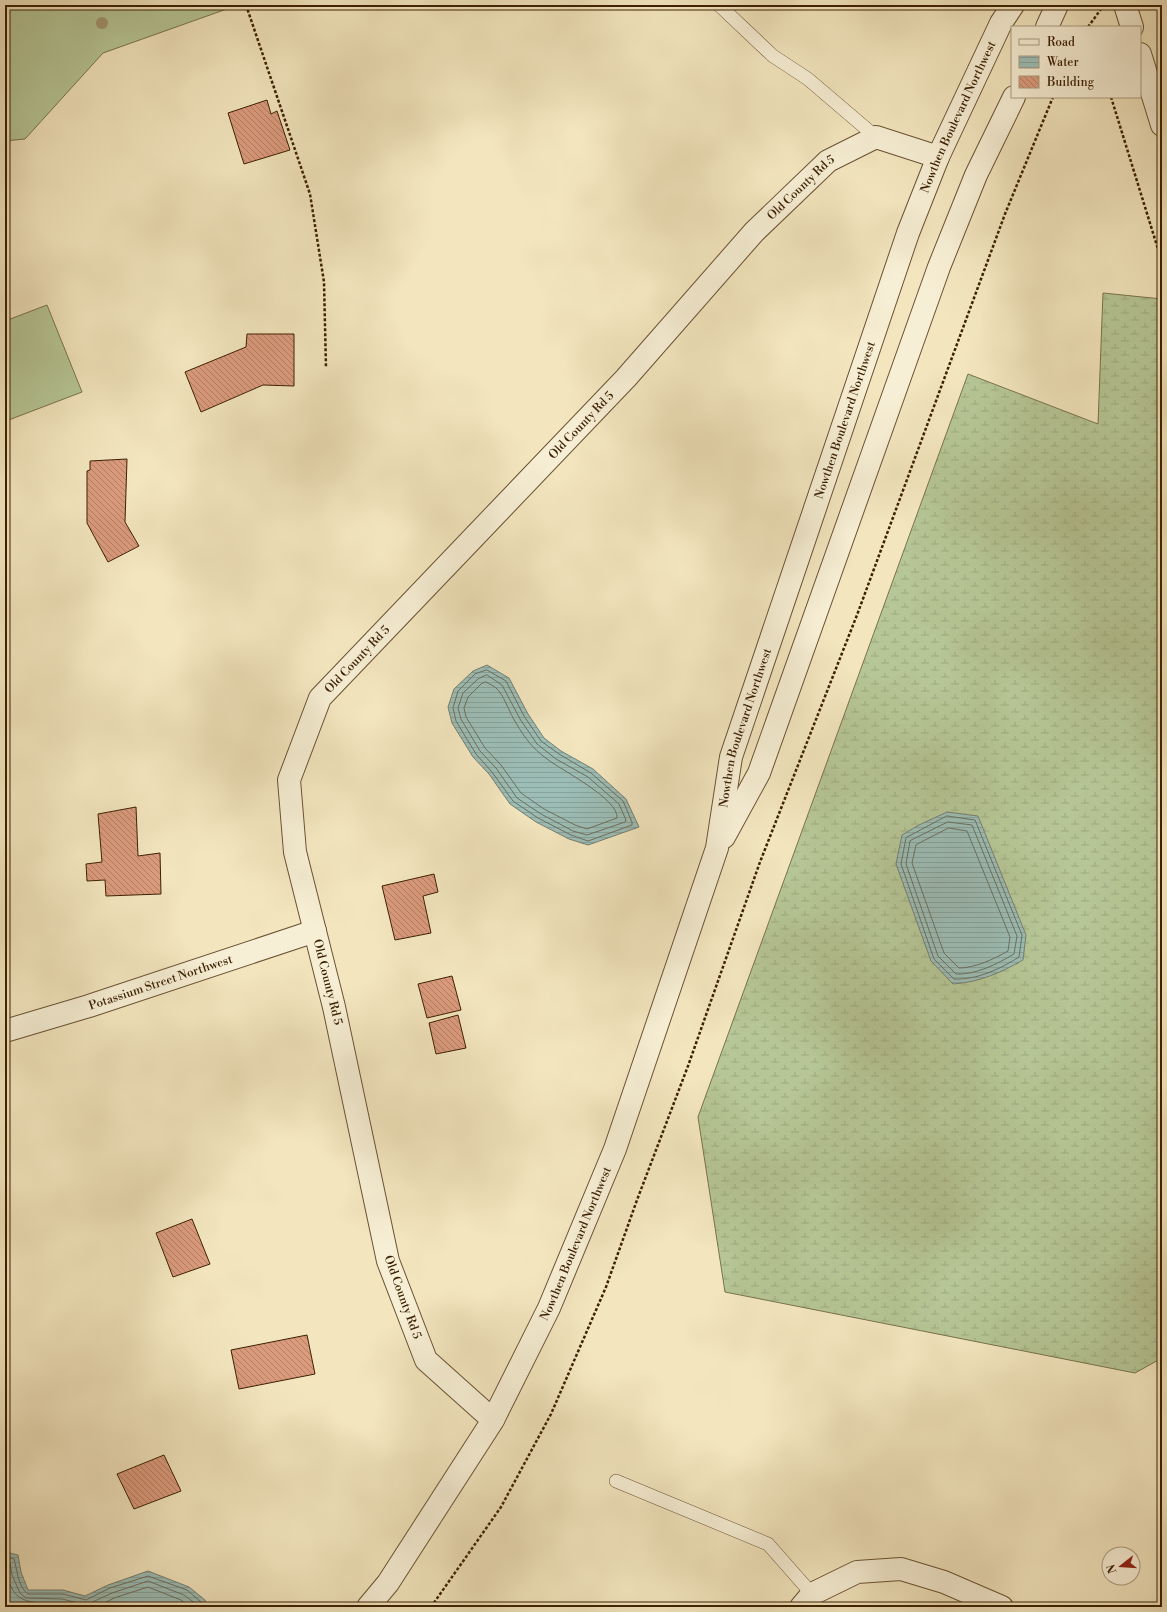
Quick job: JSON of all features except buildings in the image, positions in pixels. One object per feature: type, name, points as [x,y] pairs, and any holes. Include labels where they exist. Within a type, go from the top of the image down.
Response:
[{"type":"street","name":"Nowthen Boulevard Northwest","points":[[368,1607],[388,1583],[493,1420],[549,1308],[615,1149],[717,848],[731,756],[906,241],[938,157],[1001,23],[1013,5]]},
{"type":"street","points":[[1047,26],[1057,5]]},
{"type":"street","points":[[1125,5],[1132,26]]},
{"type":"street","points":[[1141,57],[1162,125]]},
{"type":"street","name":"Nowthen Boulevard Northwest","points":[[717,848],[759,773],[939,267],[976,175],[1014,98]]},
{"type":"street","points":[[876,137],[938,157]]},
{"type":"street","name":"Old County Rd 5","points":[[493,1420],[426,1360],[388,1261],[334,1007],[295,852],[289,780],[320,698],[626,378],[754,232],[828,161],[876,137]]},
{"type":"street","name":"Potassium Street Northwest","points":[[5,1031],[89,1006],[315,931]]},
{"type":"street","points":[[806,1601],[857,1572],[901,1569],[944,1582],[1002,1607]]},
{"type":"lane","points":[[719,5],[773,56],[808,79],[876,137]]},
{"type":"lane","points":[[616,1481],[768,1544],[806,1601]]},
{"type":"path","points":[[246,5],[310,194],[324,282],[326,368]]},
{"type":"path","points":[[1089,26],[1103,5]]},
{"type":"path","points":[[430,1607],[501,1507],[551,1414],[606,1287],[637,1200],[688,1066],[760,862],[859,608],[1005,214],[1054,98]]},
{"type":"path","points":[[1111,98],[1162,262]]},
{"type":"green space","points":[[5,5],[238,5],[103,53],[25,139],[5,141]]},
{"type":"green space","points":[[1103,293],[1162,299],[1162,1358],[1135,1373],[725,1292],[698,1117],[968,374],[1098,424]]},
{"type":"green space","points":[[47,305],[82,392],[6,421],[5,321]]},
{"type":"water","points":[[487,665],[509,678],[528,714],[544,738],[561,751],[593,769],[626,799],[639,827],[588,845],[569,839],[536,822],[510,804],[489,774],[473,757],[452,723],[448,707],[454,689],[473,671]]},
{"type":"water","points":[[947,812],[978,816],[1026,935],[1023,960],[990,976],[953,984],[931,961],[896,864],[902,835]]},
{"type":"water","points":[[5,1552],[18,1555],[21,1572],[28,1590],[63,1590],[85,1596],[108,1585],[148,1571],[189,1587],[205,1600],[206,1607],[5,1607]]}]
